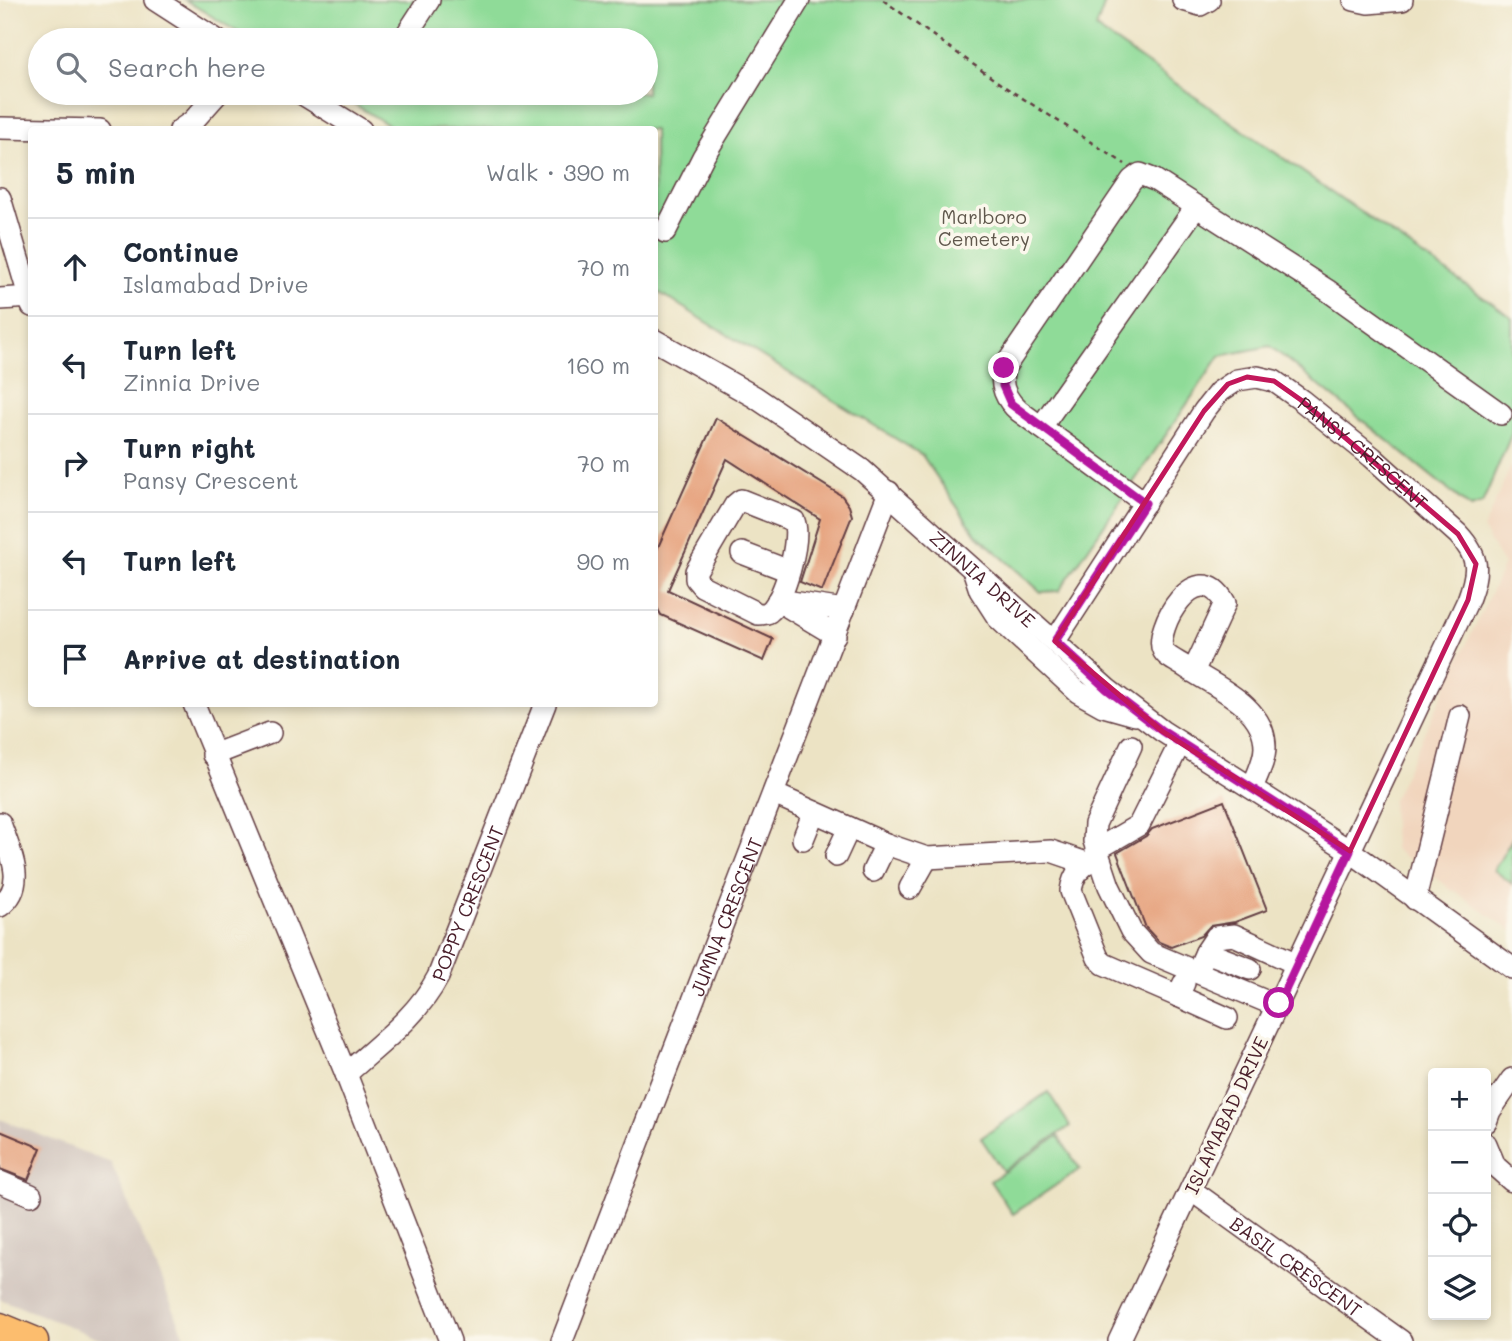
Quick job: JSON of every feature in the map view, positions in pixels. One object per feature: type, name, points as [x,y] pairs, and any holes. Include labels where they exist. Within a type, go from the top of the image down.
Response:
[{"type":"main road","points":[[0,1327],[34,1341]]},
{"type":"street","points":[[155,0],[198,28]]},
{"type":"street","points":[[411,28],[429,0]]},
{"type":"street","points":[[665,232],[703,158],[799,0]]},
{"type":"street","points":[[1183,0],[1199,5],[1209,0]]},
{"type":"street","points":[[1354,0],[1368,3],[1402,0]]},
{"type":"street","points":[[186,126],[207,105]]},
{"type":"street","points":[[320,105],[355,126]]},
{"type":"street","points":[[0,128],[28,129]]},
{"type":"street","points":[[1145,503],[1011,404],[1003,386],[1004,368],[1132,180],[1139,174],[1155,180],[1327,290],[1501,414]]},
{"type":"street","points":[[0,198],[28,293]]},
{"type":"street","points":[[1041,427],[1196,207]]},
{"type":"street","points":[[0,299],[28,300]]},
{"type":"street","name":"ZINNIA DRIVE","points":[[658,342],[755,397],[839,452],[889,492],[1107,689],[1180,743],[1350,851],[1512,968]]},
{"type":"street","name":"PANSY CRESCENT","points":[[1055,641],[1219,392],[1237,380],[1257,377],[1274,381],[1301,400],[1382,466],[1458,534],[1469,548],[1476,564],[1468,600],[1350,851]]},
{"type":"street","name":"JUMNA CRESCENT","points":[[562,1341],[889,492]]},
{"type":"street","points":[[746,500],[794,521],[797,535],[789,571],[778,600],[770,611],[758,614],[702,586],[696,579],[696,571],[735,505],[746,500]]},
{"type":"street","points":[[741,553],[789,571]]},
{"type":"street","points":[[973,567],[980,590],[998,618],[1078,692],[1103,706],[1144,717]]},
{"type":"street","points":[[778,600],[844,610]]},
{"type":"street","points":[[778,600],[835,635]]},
{"type":"street","points":[[1193,672],[1243,704],[1262,733],[1265,747],[1262,765],[1252,788]]},
{"type":"street","points":[[195,707],[346,1074],[450,1341]]},
{"type":"street","name":"POPPY CRESCENT","points":[[346,1074],[419,1007],[429,993],[544,707]]},
{"type":"street","points":[[1415,898],[1460,716]]},
{"type":"street","points":[[213,755],[270,733]]},
{"type":"street","points":[[1180,743],[1139,825],[1094,857],[1073,880],[1071,891],[1098,958],[1104,964],[1227,1018]]},
{"type":"street","points":[[1131,746],[1095,824],[1094,841],[1094,857],[1131,931],[1152,953],[1277,1006]]},
{"type":"street","points":[[774,794],[886,844],[927,858],[1051,851],[1094,857]]},
{"type":"street","points":[[803,839],[814,812]]},
{"type":"street","points":[[0,823],[16,873],[13,892],[0,906]]},
{"type":"street","points":[[836,856],[849,828]]},
{"type":"street","points":[[873,871],[886,844]]},
{"type":"street","name":"ISLAMABAD DRIVE","points":[[1119,1341],[1350,851]]},
{"type":"street","points":[[910,888],[927,858]]},
{"type":"street","points":[[1178,996],[1216,937],[1234,935],[1297,964]]},
{"type":"street","points":[[1206,952],[1250,969]]},
{"type":"street","points":[[1491,1110],[1512,1079]]},
{"type":"street","points":[[1491,1156],[1495,1166],[1512,1181]]},
{"type":"street","points":[[0,1182],[31,1195]]},
{"type":"street","name":"BASIL CRESCENT","points":[[1191,1190],[1401,1341]]},
{"type":"path","points":[[883,0],[1002,85],[1139,174]]},
{"type":"highlighted area","points":[[1247,377],[1274,381],[1301,400],[1458,534],[1476,564],[1468,600],[1350,851],[1162,731],[1055,641],[1204,411],[1228,384]]},
{"type":"shaded area","points":[[1512,463],[1512,931],[1394,849],[1392,801],[1504,565],[1483,530]]},
{"type":"shaded area","points":[[0,1119],[111,1163],[187,1341],[106,1341],[0,1299]]},
{"type":"green space","name":"Marlboro Cemetery","points":[[185,0],[1106,0],[1096,28],[1512,318],[1512,433],[1482,504],[1471,508],[1270,346],[1220,356],[1059,591],[1041,592],[975,533],[922,455],[658,292],[658,126],[390,126],[356,105],[658,105],[658,28],[231,28]]},
{"type":"green space","points":[[1512,839],[1512,884],[1494,870]]},
{"type":"green space","points":[[1048,1092],[1070,1126],[1003,1171],[981,1138]]},
{"type":"green space","points":[[1058,1136],[1080,1169],[1013,1214],[990,1181]]},
{"type":"building","points":[[716,418],[842,496],[852,516],[822,591],[800,582],[820,519],[727,459],[668,590],[773,639],[764,661],[661,615],[658,609],[658,547]]},
{"type":"building","points":[[1224,801],[1267,910],[1235,922],[1210,926],[1201,936],[1171,947],[1159,942],[1146,928],[1117,853],[1146,836],[1152,829]]},
{"type":"building","points":[[0,1131],[41,1148],[28,1180],[0,1169]]},
{"type":"route","points":[[1004,368],[1004,392],[1011,404],[1145,503],[1055,641],[1107,689],[1162,731],[1350,851],[1279,1003]]}]
